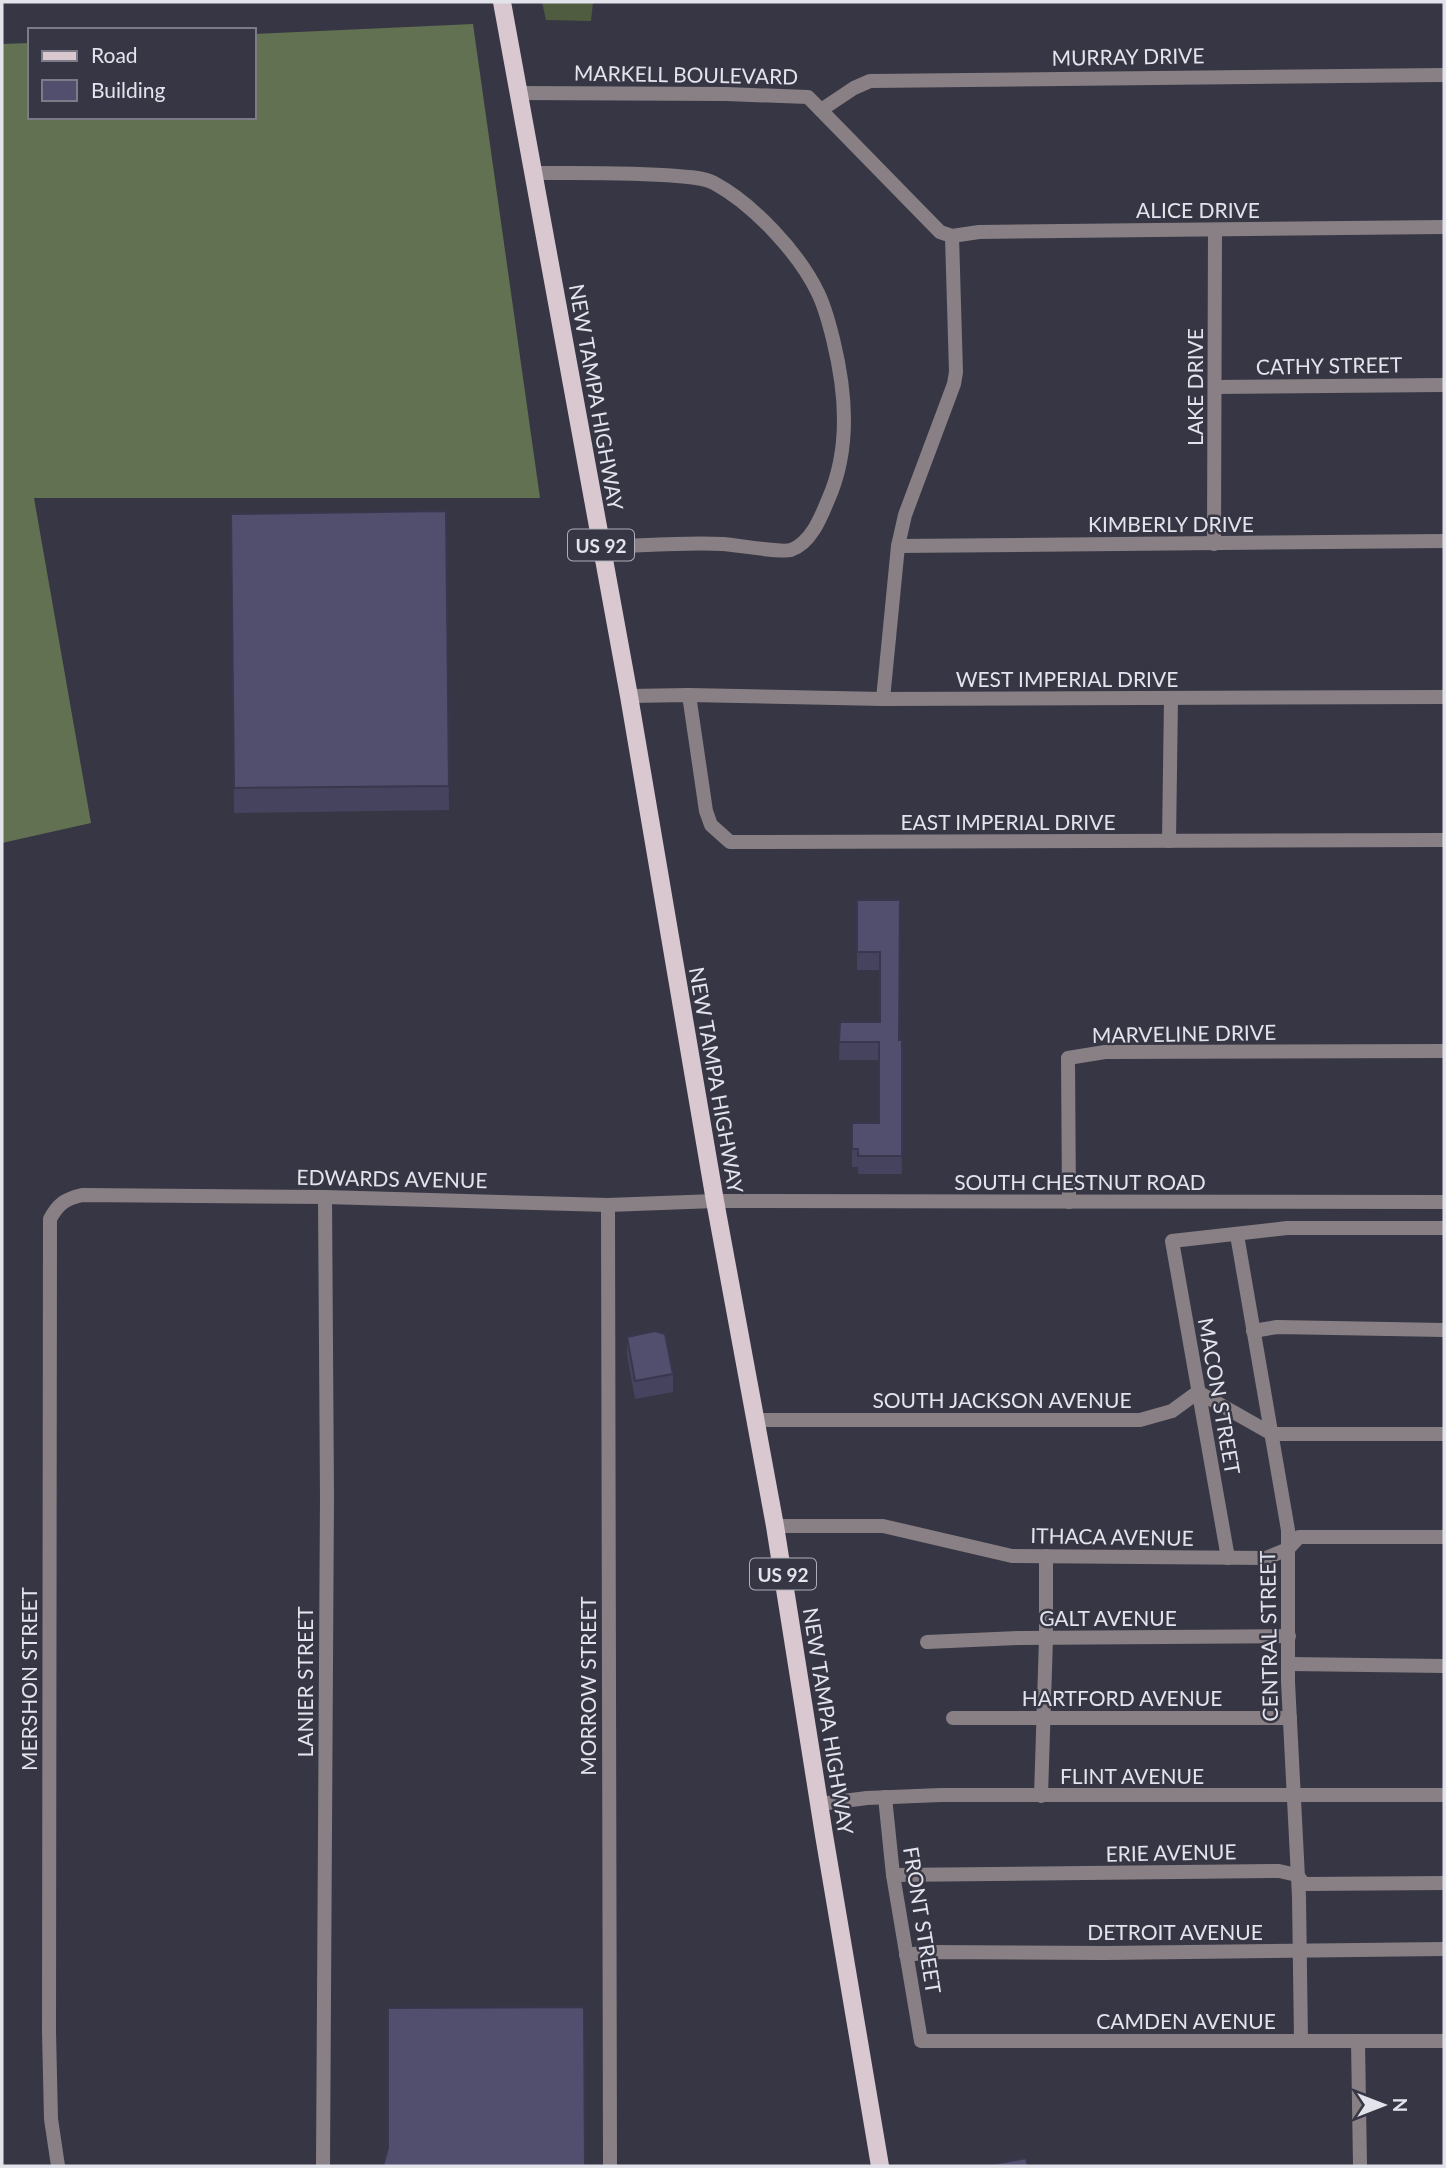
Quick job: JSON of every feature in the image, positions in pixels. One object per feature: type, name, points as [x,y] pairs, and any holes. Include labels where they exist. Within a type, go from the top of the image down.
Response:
[{"type":"main road","name":"NEW TAMPA HIGHWAY","points":[[502,2],[629,696],[715,1201],[775,1526],[880,2166]]},
{"type":"street","name":"MURRAY DRIVE","points":[[821,110],[854,88],[870,81],[1444,75]]},
{"type":"street","name":"MARKELL BOULEVARD","points":[[518,93],[808,97],[940,232],[952,236]]},
{"type":"street","points":[[534,173],[650,174],[698,178],[720,187],[771,229],[800,263],[818,293],[839,363],[844,415],[841,457],[833,489],[806,541],[790,550],[720,544],[601,547]]},
{"type":"street","name":"ALICE DRIVE","points":[[952,236],[979,232],[1444,228]]},
{"type":"street","name":"LAKE DRIVE","points":[[1214,544],[1215,230]]},
{"type":"street","points":[[883,699],[898,546],[905,515],[954,384],[956,372],[952,236]]},
{"type":"street","name":"CATHY STREET","points":[[1215,387],[1444,385]]},
{"type":"street","name":"KIMBERLY DRIVE","points":[[898,546],[1444,541]]},
{"type":"street","name":"EAST IMPERIAL DRIVE","points":[[689,695],[706,811],[711,825],[730,842],[739,844],[1444,840]]},
{"type":"street","name":"WEST IMPERIAL DRIVE","points":[[629,696],[883,699],[1444,697]]},
{"type":"street","points":[[1169,841],[1171,698]]},
{"type":"street","name":"MARVELINE DRIVE","points":[[1069,1202],[1068,1058],[1105,1052],[1444,1051]]},
{"type":"street","name":"EDWARDS AVENUE","points":[[68,1198],[82,1195],[325,1197],[608,1205],[715,1201]]},
{"type":"street","name":"LANIER STREET","points":[[323,2166],[327,1495],[325,1197]]},
{"type":"street","name":"MERSHON STREET","points":[[58,2166],[51,2119],[49,2032],[50,1219],[58,1205],[68,1198]]},
{"type":"street","name":"SOUTH CHESTNUT ROAD","points":[[715,1201],[1444,1202]]},
{"type":"street","name":"MORROW STREET","points":[[608,1205],[610,2166]]},
{"type":"street","points":[[1237,1235],[1287,1228],[1444,1228]]},
{"type":"street","name":"MACON STREET","points":[[1228,1559],[1172,1241],[1237,1235]]},
{"type":"street","name":"CENTRAL STREET","points":[[1237,1235],[1288,1530],[1290,1718],[1301,1951],[1301,2040]]},
{"type":"street","points":[[1253,1331],[1277,1327],[1444,1330]]},
{"type":"street","points":[[1198,1392],[1272,1434],[1444,1434]]},
{"type":"street","name":"SOUTH JACKSON AVENUE","points":[[756,1420],[1140,1420],[1172,1411],[1198,1392]]},
{"type":"street","name":"ITHACA AVENUE","points":[[775,1526],[883,1526],[1012,1556],[1266,1559],[1288,1549],[1299,1536],[1444,1537]]},
{"type":"street","points":[[1041,1796],[1046,1556]]},
{"type":"street","name":"GALT AVENUE","points":[[927,1642],[1289,1636]]},
{"type":"street","points":[[1290,1664],[1444,1666]]},
{"type":"street","name":"HARTFORD AVENUE","points":[[953,1718],[1290,1718]]},
{"type":"street","name":"FLINT AVENUE","points":[[820,1804],[885,1797],[941,1795],[1444,1795]]},
{"type":"street","name":"FRONT STREET","points":[[885,1797],[893,1875],[921,2041],[928,2041]]},
{"type":"street","name":"ERIE AVENUE","points":[[893,1875],[1279,1871],[1297,1875],[1304,1884],[1444,1883]]},
{"type":"street","name":"DETROIT AVENUE","points":[[906,1955],[930,1952],[1444,1949]]},
{"type":"street","name":"CAMDEN AVENUE","points":[[928,2041],[1444,2041]]},
{"type":"street","points":[[1358,2041],[1360,2166]]},
{"type":"green space","points":[[542,2],[593,2],[591,21],[546,20]]},
{"type":"green space","points":[[473,24],[540,498],[34,498],[91,823],[2,843],[2,44],[28,43],[28,119],[256,119],[256,34]]},
{"type":"building","points":[[446,511],[449,786],[234,788],[231,514]]},
{"type":"building","points":[[857,900],[900,900],[902,1156],[858,1156],[858,1149],[852,1149],[852,1123],[879,1123],[879,1042],[839,1042],[840,1022],[880,1022],[880,952],[857,952]]},
{"type":"building","points":[[655,1331],[665,1334],[673,1374],[635,1381],[627,1337]]},
{"type":"building","points":[[584,2007],[585,2166],[383,2166],[388,2148],[388,2008]]},
{"type":"building","points":[[1026,2158],[1028,2166],[994,2164]]}]
